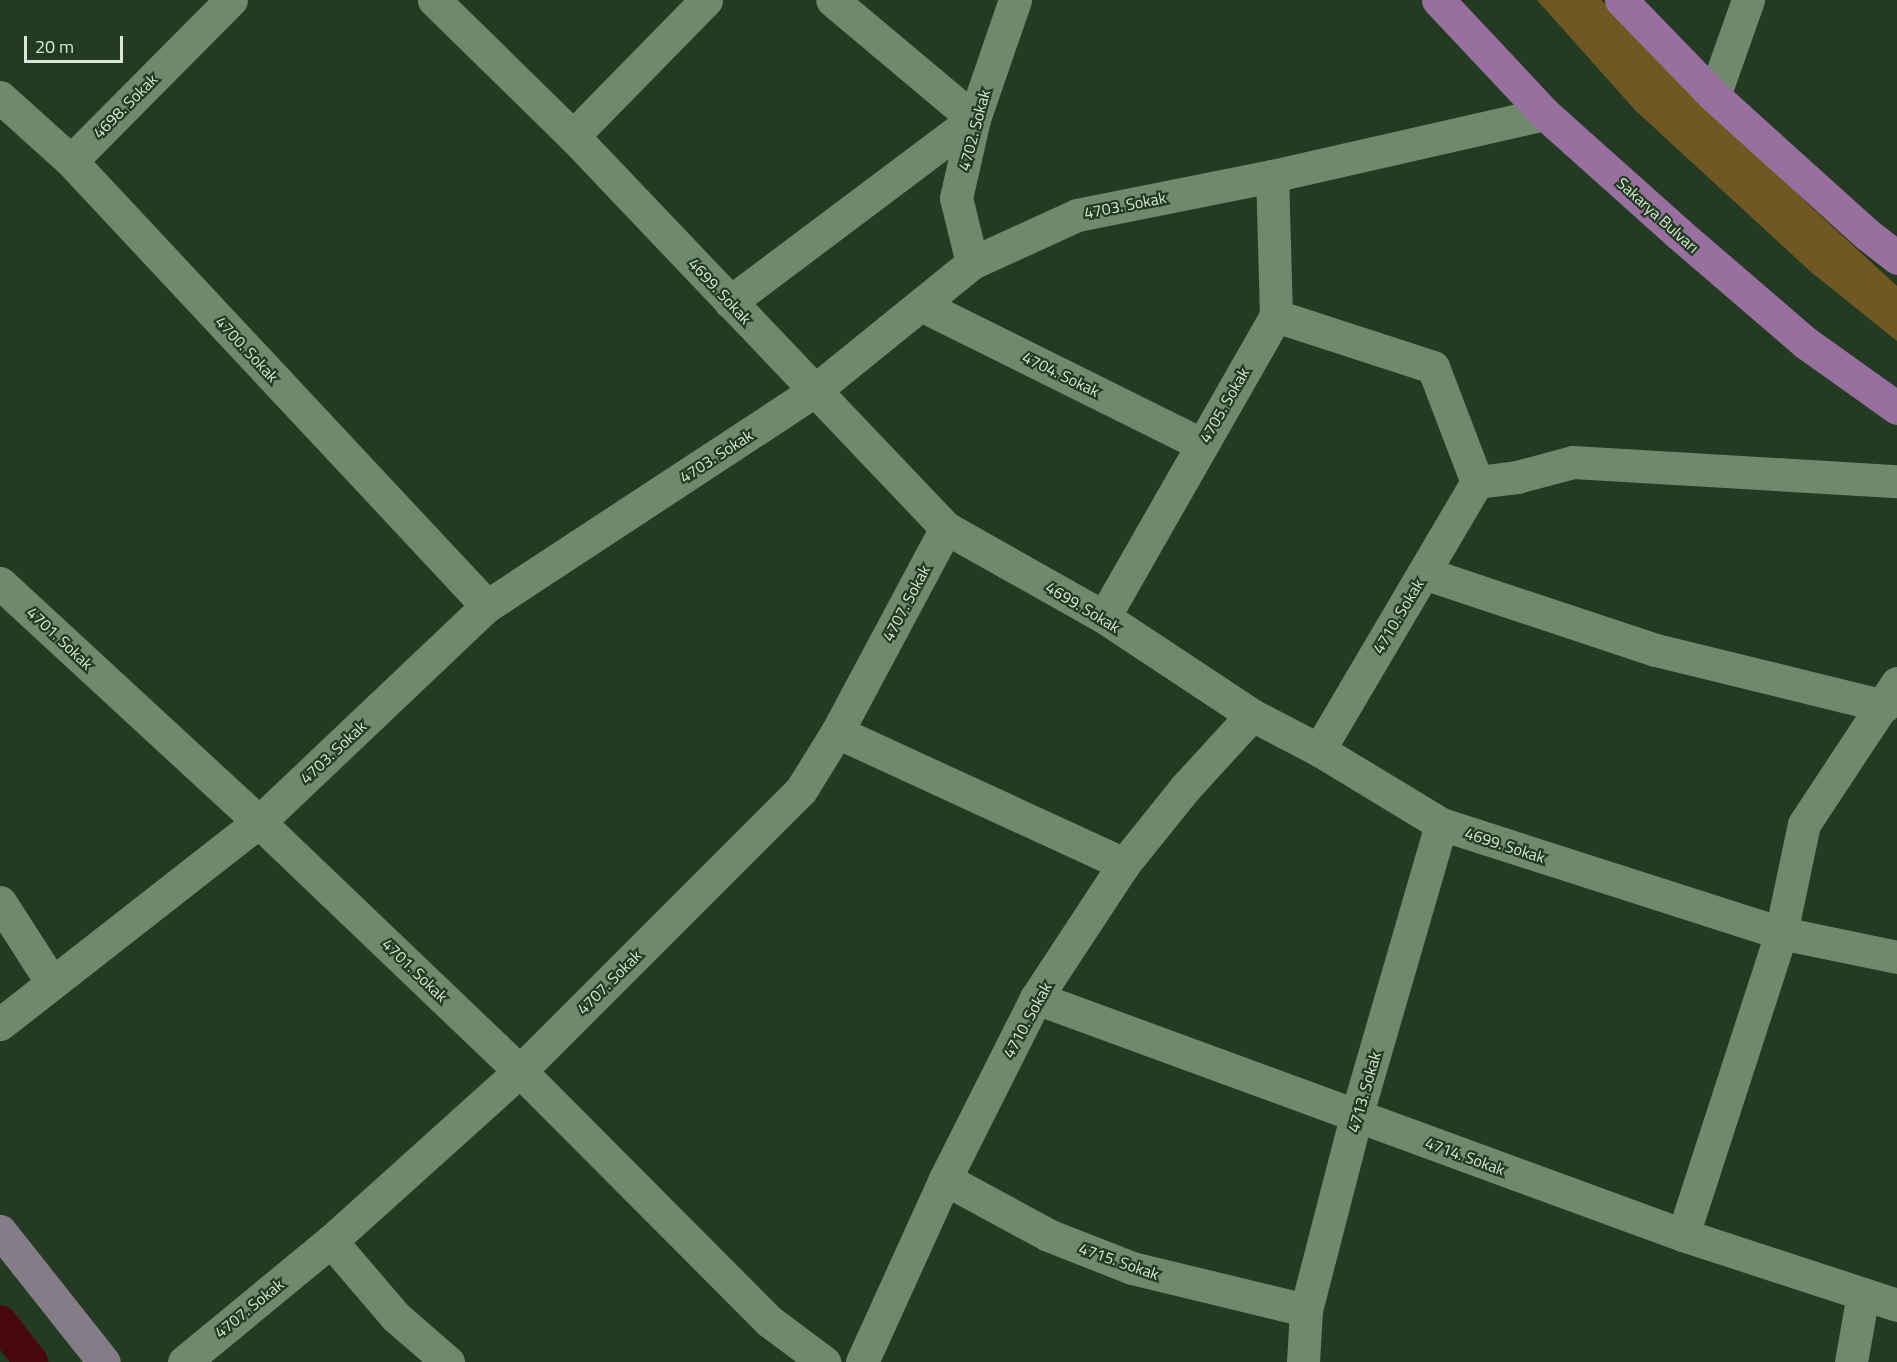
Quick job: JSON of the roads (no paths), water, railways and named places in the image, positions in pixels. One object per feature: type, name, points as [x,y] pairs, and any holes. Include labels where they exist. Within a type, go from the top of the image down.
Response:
[{"type":"main road","name":"Sakarya Bulvarı","points":[[1438,0],[1545,114],[1806,343],[1897,408]]},
{"type":"main road","points":[[1621,0],[1714,96],[1868,236],[1897,258]]},
{"type":"street","name":"4698. Sokak","points":[[71,161],[231,0]]},
{"type":"street","name":"4699. Sokak","points":[[434,0],[573,136],[946,528],[1104,617],[1252,716],[1319,750],[1441,824],[1781,933],[1897,957]]},
{"type":"street","points":[[573,136],[706,0]]},
{"type":"street","points":[[730,302],[974,119],[832,0]]},
{"type":"street","name":"4702. Sokak","points":[[972,263],[956,198],[974,119],[1015,0]]},
{"type":"street","points":[[1714,96],[1748,0]]},
{"type":"street","name":"4700. Sokak","points":[[0,97],[71,161],[487,606]]},
{"type":"street","name":"4703. Sokak","points":[[0,1024],[259,822],[487,606],[814,391],[972,263],[1077,215],[1272,176],[1545,114]]},
{"type":"street","points":[[1272,176],[1276,316],[1433,368],[1477,482],[1517,477],[1573,462],[1897,481]]},
{"type":"street","name":"4704. Sokak","points":[[921,305],[1201,444]]},
{"type":"street","name":"4705. Sokak","points":[[1104,617],[1276,316]]},
{"type":"street","name":"4710. Sokak","points":[[1319,750],[1477,482]]},
{"type":"street","name":"4707. Sokak","points":[[184,1362],[331,1241],[520,1071],[801,790],[837,732],[946,528]]},
{"type":"street","points":[[1424,573],[1656,650],[1890,694],[1804,824],[1781,933],[1683,1235]]},
{"type":"street","name":"4701. Sokak","points":[[0,583],[259,822],[520,1071],[769,1321],[824,1362]]},
{"type":"street","name":"4710. Sokak","points":[[862,1362],[945,1179],[1036,998],[1124,864],[1185,788],[1252,716]]},
{"type":"street","points":[[837,732],[1124,864]]},
{"type":"street","name":"4713. Sokak","points":[[1303,1362],[1306,1310],[1356,1117],[1441,824]]},
{"type":"street","points":[[0,902],[52,983]]},
{"type":"street","name":"4714. Sokak","points":[[1036,998],[1683,1235],[1897,1305]]},
{"type":"street","name":"4715. Sokak","points":[[945,1179],[1048,1235],[1132,1268],[1306,1310]]},
{"type":"street","points":[[0,1231],[104,1362]]},
{"type":"street","points":[[331,1241],[396,1317],[448,1362]]},
{"type":"street","points":[[1851,1362],[1863,1294]]},
{"type":"waterway","points":[[0,1322],[31,1362]]}]
